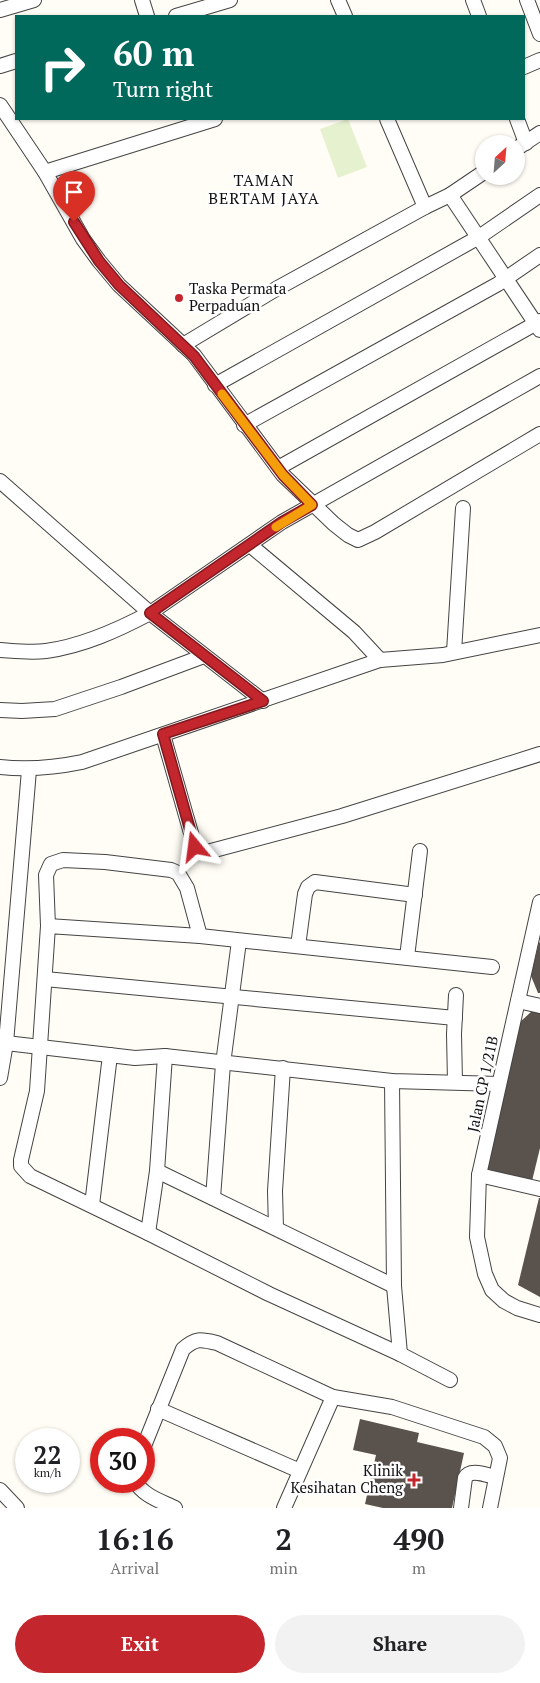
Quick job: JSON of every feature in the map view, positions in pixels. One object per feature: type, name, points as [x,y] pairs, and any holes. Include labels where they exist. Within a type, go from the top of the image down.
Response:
[{"type":"street","points":[[0,10],[34,0]]},
{"type":"street","points":[[142,0],[147,15]]},
{"type":"street","points":[[179,15],[230,0]]},
{"type":"street","points":[[338,0],[345,15]]},
{"type":"street","points":[[473,0],[479,15]]},
{"type":"street","points":[[527,0],[540,34]]},
{"type":"street","points":[[525,67],[540,60]]},
{"type":"street","points":[[0,66],[15,61]]},
{"type":"street","points":[[0,105],[14,120],[83,239],[99,261],[119,285],[194,356],[278,468],[312,505],[348,535],[358,540],[375,532],[540,434]]},
{"type":"street","points":[[45,172],[212,120]]},
{"type":"street","points":[[386,120],[425,207]]},
{"type":"street","points":[[517,120],[519,135]]},
{"type":"street","points":[[525,143],[540,133]]},
{"type":"street","points":[[183,345],[276,289],[450,195],[475,178]]},
{"type":"street","points":[[278,468],[539,325],[450,195]]},
{"type":"street","points":[[215,385],[478,237],[540,196]]},
{"type":"street","points":[[244,425],[506,278],[540,256]]},
{"type":"street","points":[[0,650],[45,651],[79,645],[150,613],[282,522],[540,376]]},
{"type":"street","points":[[0,481],[150,613],[263,701]]},
{"type":"street","points":[[454,652],[462,508]]},
{"type":"street","points":[[250,545],[354,632],[373,650],[380,660]]},
{"type":"street","points":[[0,768],[29,770],[82,762],[380,660],[442,655],[540,635]]},
{"type":"street","points":[[0,710],[22,711],[55,708],[121,687],[204,656]]},
{"type":"street","points":[[163,734],[195,847],[199,852],[207,852],[342,816],[540,754]]},
{"type":"street","points":[[0,1078],[6,1043],[29,770]]},
{"type":"street","points":[[407,957],[420,851]]},
{"type":"street","points":[[200,936],[187,888],[178,873],[171,870],[105,862],[63,860],[51,864],[46,875],[48,926],[37,1090],[21,1166],[30,1176],[269,1294],[400,1354],[450,1380]]},
{"type":"street","points":[[298,946],[305,894],[308,888],[315,882],[414,895]]},
{"type":"street","name":"Jalan CP 1/21B","points":[[540,902],[479,1176],[476,1237],[485,1274],[492,1290],[504,1301],[540,1315]]},
{"type":"street","points":[[48,926],[200,936],[492,967]]},
{"type":"street","points":[[213,1198],[223,1064],[239,941]]},
{"type":"street","points":[[45,979],[455,1018]]},
{"type":"street","points":[[455,1082],[456,995]]},
{"type":"street","points":[[518,1001],[540,1006]]},
{"type":"street","points":[[6,1043],[135,1058],[165,1056],[223,1064],[282,1068],[392,1081],[500,1084]]},
{"type":"street","points":[[92,1205],[110,1055]]},
{"type":"street","points":[[148,1233],[157,1171],[165,1056]]},
{"type":"street","points":[[276,1228],[275,1191],[282,1068]]},
{"type":"street","points":[[392,1081],[394,1286],[400,1354]]},
{"type":"street","points":[[157,1171],[394,1286]]},
{"type":"street","points":[[479,1176],[540,1187]]},
{"type":"street","points":[[151,1428],[183,1349],[193,1341],[203,1339],[217,1343],[333,1397],[392,1407],[484,1437],[495,1446],[500,1458],[490,1508]]},
{"type":"street","points":[[284,1508],[333,1397]]},
{"type":"street","points":[[158,1409],[300,1471]]},
{"type":"street","points":[[460,1508],[464,1478],[467,1474],[471,1472],[496,1477]]},
{"type":"street","points":[[0,1490],[17,1508]]},
{"type":"street","points":[[146,1493],[175,1508]]},
{"type":"green space","points":[[348,120],[367,167],[338,178],[320,129]]},
{"type":"building","points":[[539,942],[540,993],[538,993],[531,976]]},
{"type":"building","points":[[532,1011],[540,1013],[540,1148],[532,1181],[487,1169],[519,1023]]},
{"type":"building","points":[[540,1198],[540,1297],[518,1285]]},
{"type":"building","name":"Klinik Kesihatan Cheng","points":[[360,1419],[419,1433],[417,1442],[464,1453],[452,1508],[383,1508],[365,1504],[376,1455],[353,1450]]},
{"type":"slow traffic","points":[[222,394],[283,475],[312,505],[276,527]]},
{"type":"place","name":"Taska Permata Perpaduan","points":[[179,298]]},
{"type":"place","name":"Klinik Kesihatan Cheng","points":[[414,1480]]},
{"type":"district","name":"TAMAN BERTAM JAYA","points":[[264,189]]},
{"type":"route","points":[[74,222],[83,239],[119,285],[194,356],[283,475],[312,505],[282,522],[150,613],[263,701],[163,734],[195,847]]}]
